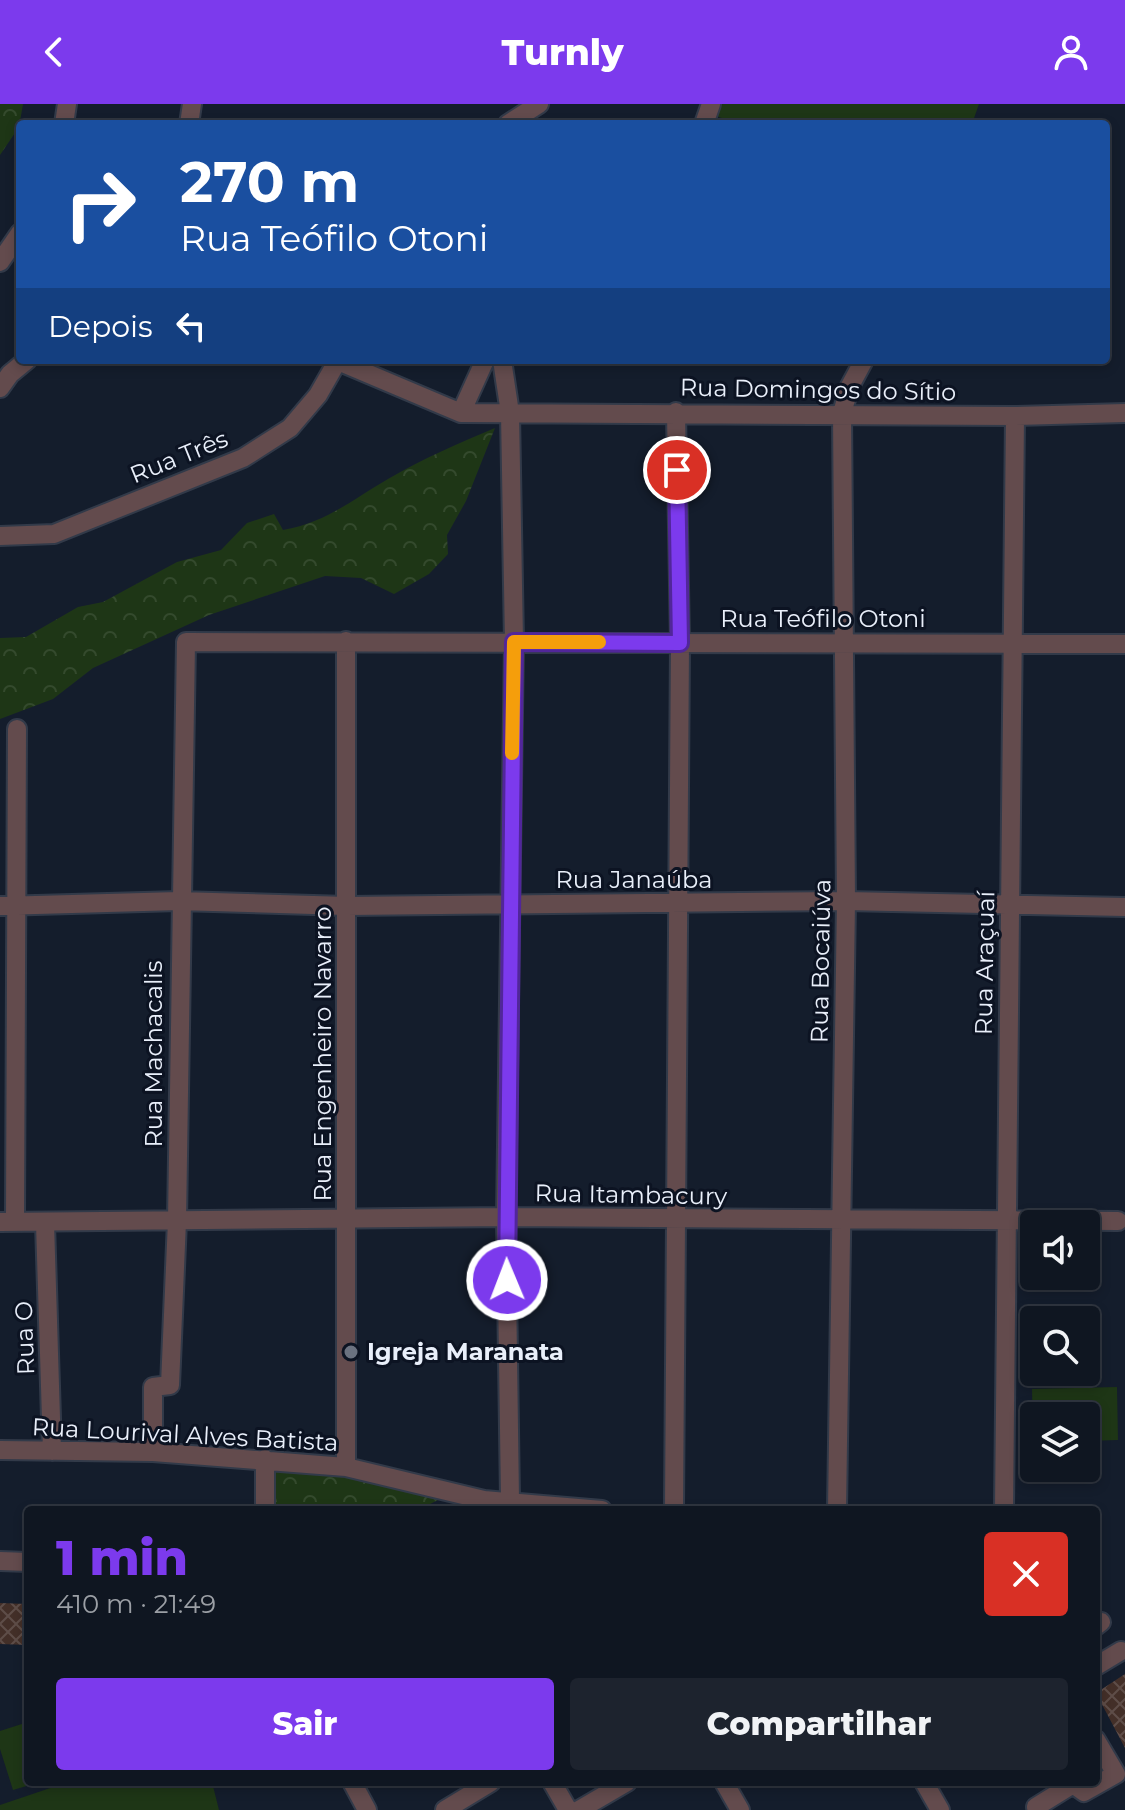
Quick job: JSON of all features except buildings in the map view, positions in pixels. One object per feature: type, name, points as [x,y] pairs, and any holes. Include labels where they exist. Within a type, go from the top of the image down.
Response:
[{"type":"street","points":[[514,120],[539,104]]},
{"type":"street","points":[[0,262],[16,239]]},
{"type":"street","points":[[0,388],[22,364]]},
{"type":"street","name":"Rua Três","points":[[0,536],[54,534],[243,458],[290,428],[318,395],[336,364]]},
{"type":"street","points":[[347,364],[461,413],[483,364]]},
{"type":"street","points":[[503,364],[510,413],[514,642],[506,1217],[510,1499]]},
{"type":"street","points":[[842,413],[850,386],[862,364]]},
{"type":"street","points":[[674,1506],[673,1220],[680,643],[676,412]]},
{"type":"street","name":"Rua Domingos do Sítio","points":[[461,413],[1015,416],[1125,413]]},
{"type":"street","name":"Rua Bocaiúva","points":[[837,1506],[846,901],[842,413]]},
{"type":"street","name":"Rua Araçuaí","points":[[1004,1506],[1015,416]]},
{"type":"street","name":"Rua Engenheiro Navarro","points":[[346,641],[346,1467]]},
{"type":"street","name":"Rua Teófilo Otoni","points":[[186,642],[1125,644]]},
{"type":"street","name":"Rua Machacalis","points":[[153,1452],[153,1387],[170,1385],[177,1221],[179,901],[186,642]]},
{"type":"street","points":[[8,1222],[7,906],[17,729]]},
{"type":"street","name":"Rua Janaúba","points":[[7,906],[179,901],[347,906],[846,901],[1125,907]]},
{"type":"street","name":"Rua Itambacury","points":[[8,1222],[506,1217],[1118,1221]]},
{"type":"street","name":"Rua O","points":[[45,1223],[52,1451]]},
{"type":"street","name":"Rua Lourival Alves Batista","points":[[0,1450],[153,1452],[346,1467],[484,1500],[510,1499],[550,1506]]},
{"type":"street","points":[[265,1459],[265,1506]]},
{"type":"street","points":[[470,1506],[484,1500]]},
{"type":"street","points":[[0,1561],[24,1562]]},
{"type":"street","points":[[1100,1664],[1121,1651]]},
{"type":"street","points":[[1100,1746],[1120,1775],[1100,1784]]},
{"type":"street","points":[[354,1786],[367,1810]]},
{"type":"street","points":[[445,1810],[484,1786]]},
{"type":"street","points":[[554,1786],[568,1810]]},
{"type":"street","points":[[579,1810],[620,1786]]},
{"type":"street","points":[[726,1786],[740,1810]]},
{"type":"street","points":[[926,1786],[940,1810]]},
{"type":"street","points":[[1036,1807],[1070,1786]]},
{"type":"street","points":[[1076,1786],[1084,1792],[1093,1810]]},
{"type":"street","points":[[1084,1792],[1097,1786]]},
{"type":"green space","points":[[0,104],[23,104],[20,120],[16,120],[16,131],[0,155]]},
{"type":"green space","points":[[714,104],[979,104],[973,120],[727,120],[710,114]]},
{"type":"green space","points":[[495,428],[466,501],[447,535],[448,554],[429,574],[394,594],[361,578],[325,576],[209,615],[93,668],[53,699],[0,719],[0,638],[26,637],[78,607],[103,602],[177,562],[221,550],[247,523],[274,514],[283,530],[313,522],[414,465]]},
{"type":"green space","points":[[1117,1387],[1118,1440],[1100,1441],[1100,1402],[1032,1402],[1032,1389]]},
{"type":"green space","points":[[275,1467],[343,1472],[438,1500],[426,1506],[273,1506]]},
{"type":"green space","points":[[24,1723],[24,1786],[26,1786],[13,1790],[0,1749],[0,1731]]},
{"type":"green space","points":[[56,1786],[213,1786],[219,1810],[0,1810],[0,1805]]},
{"type":"slow traffic","points":[[512,753],[514,642],[599,642]]},
{"type":"place","name":"Igreja Maranata","points":[[351,1352]]},
{"type":"route","points":[[507,1280],[514,642],[680,643],[677,470]]}]
